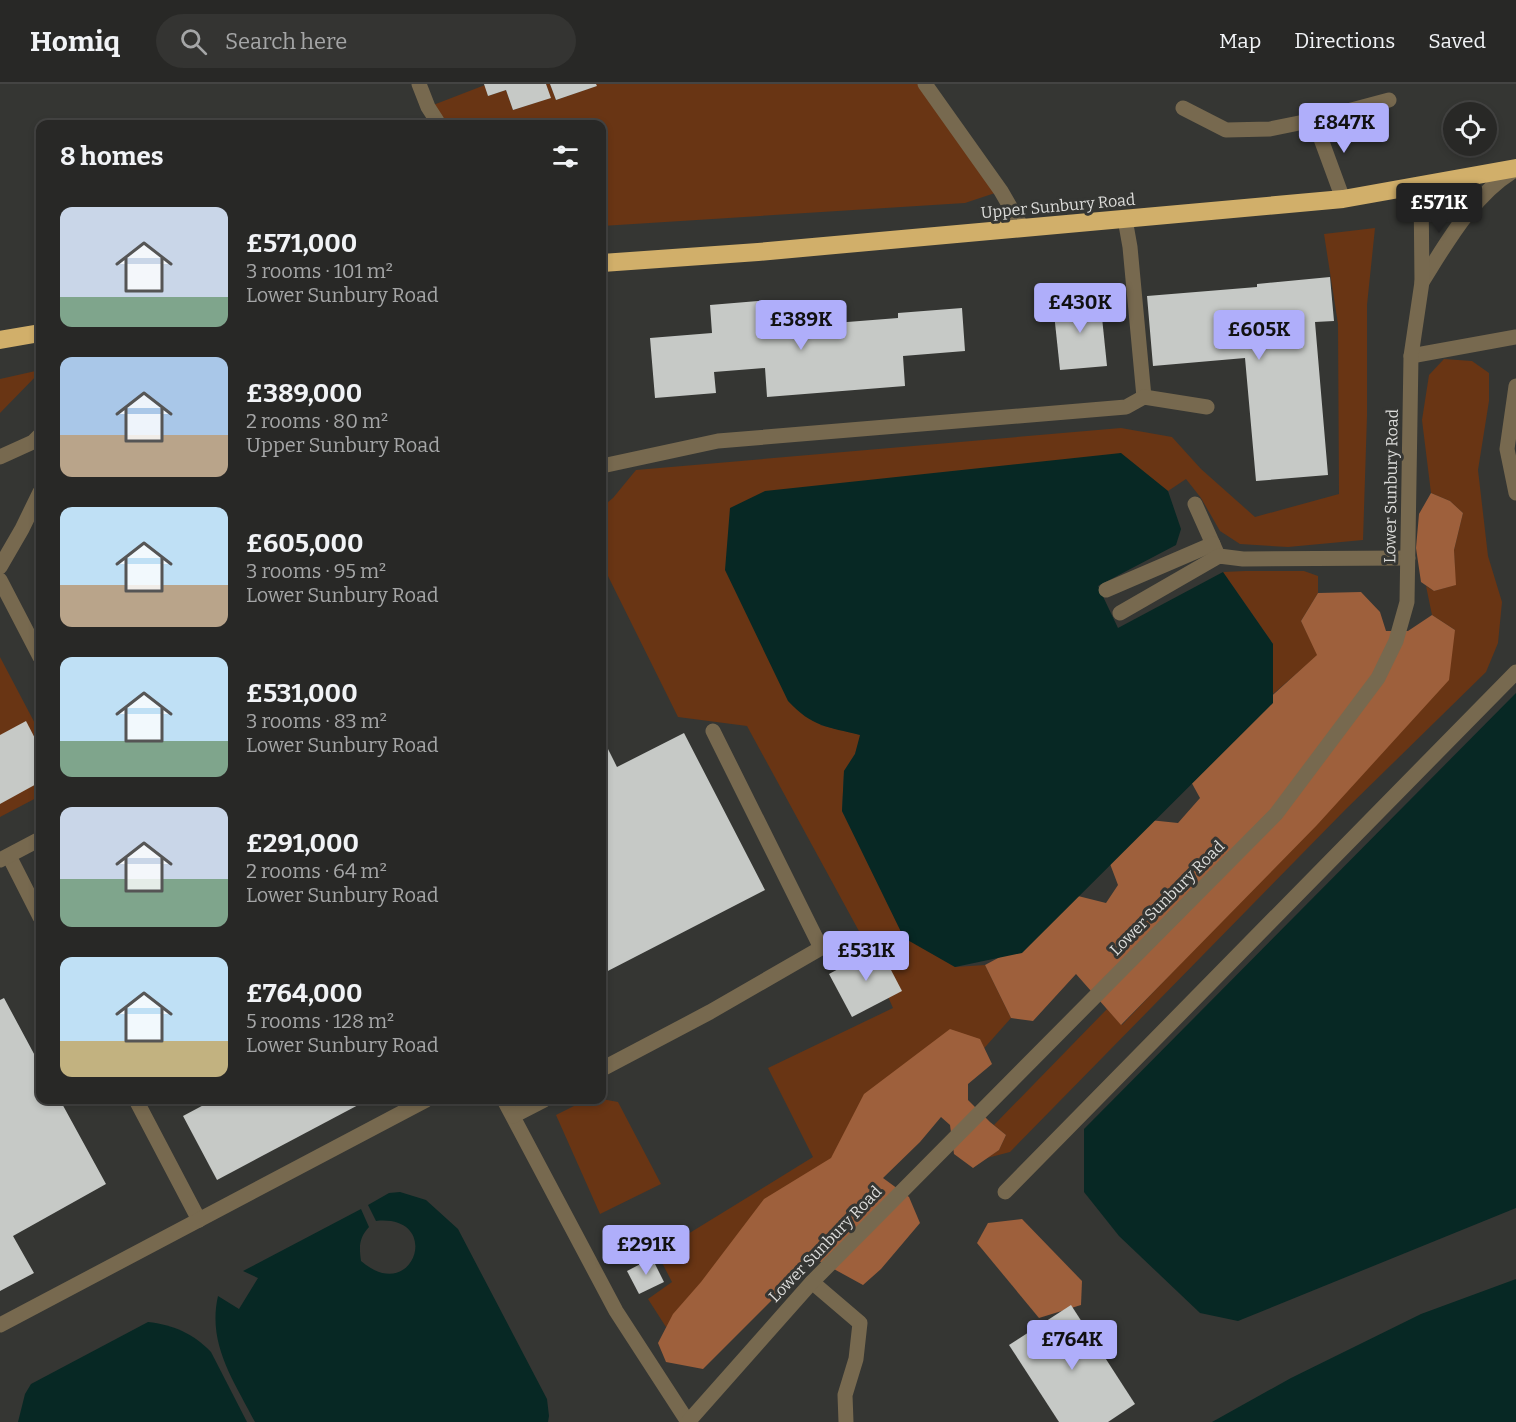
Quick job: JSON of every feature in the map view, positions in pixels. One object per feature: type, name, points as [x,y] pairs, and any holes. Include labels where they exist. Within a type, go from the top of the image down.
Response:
[{"type":"highway","name":"Upper Sunbury Road","points":[[606,262],[759,252],[1343,199],[1516,169]]},
{"type":"highway","points":[[0,340],[36,334]]},
{"type":"street","points":[[419,84],[428,107],[436,120]]},
{"type":"street","points":[[925,84],[1000,191],[1023,229]]},
{"type":"street","points":[[1183,108],[1226,130],[1270,129],[1389,100]]},
{"type":"street","points":[[1314,120],[1343,199]]},
{"type":"street","name":"Lower Sunbury Road","points":[[1422,282],[1453,233],[1471,211],[1504,177],[1516,169]]},
{"type":"street","points":[[1421,186],[1448,184],[1461,189],[1470,201],[1471,211]]},
{"type":"street","name":"Lower Sunbury Road","points":[[688,1422],[812,1282],[1276,814],[1378,678],[1396,641],[1407,602],[1411,356],[1422,282],[1421,186]]},
{"type":"street","points":[[1125,219],[1130,247],[1144,397]]},
{"type":"street","points":[[1411,356],[1516,337]]},
{"type":"street","points":[[1516,386],[1507,449],[1516,493]]},
{"type":"street","points":[[606,465],[718,441],[1126,407],[1144,397],[1207,407]]},
{"type":"street","points":[[0,457],[36,439]]},
{"type":"street","points":[[0,567],[36,500]]},
{"type":"street","points":[[1195,504],[1216,550]]},
{"type":"street","points":[[1106,590],[1216,550],[1243,559],[1408,558]]},
{"type":"street","points":[[1119,613],[1216,550]]},
{"type":"street","points":[[0,580],[36,649]]},
{"type":"street","points":[[1005,1192],[1516,672]]},
{"type":"street","points":[[606,1067],[710,1012],[821,948],[713,731]]},
{"type":"street","points":[[36,841],[4,858],[36,910]]},
{"type":"street","points":[[138,1104],[199,1220]]},
{"type":"street","points":[[0,1325],[418,1104]]},
{"type":"street","points":[[506,1104],[616,1311],[688,1422]]},
{"type":"street","points":[[513,1116],[536,1104]]},
{"type":"street","points":[[812,1282],[860,1323],[856,1359],[845,1395],[846,1422]]},
{"type":"shaded area","points":[[546,84],[550,84],[556,100],[596,86],[596,84],[925,84],[1001,191],[965,203],[606,226],[606,120],[431,120],[428,107],[485,85],[488,96],[506,90],[513,110],[550,98]]},
{"type":"shaded area","points":[[1375,228],[1367,305],[1367,416],[1363,540],[1288,547],[1240,544],[1220,531],[1201,498],[1186,479],[1168,491],[1120,453],[820,725],[861,735],[855,754],[844,771],[842,811],[904,937],[955,967],[985,965],[1011,1018],[979,1054],[666,1327],[648,1299],[672,1282],[657,1253],[813,1157],[768,1068],[893,1008],[860,933],[747,726],[678,717],[606,572],[606,504],[636,470],[1121,428],[1172,437],[1201,469],[1255,517],[1339,494],[1338,324],[1324,234]]},
{"type":"shaded area","points":[[1444,359],[1472,361],[1489,373],[1489,401],[1478,470],[1488,556],[1502,602],[1498,643],[1486,672],[1345,810],[1010,1152],[987,1158],[999,1150],[1006,1135],[994,1125],[1107,1009],[1122,1025],[1203,940],[1455,630],[1432,615],[1426,586],[1434,591],[1455,585],[1454,550],[1463,513],[1450,501],[1431,493],[1422,420],[1429,375]]},
{"type":"shaded area","points":[[36,371],[36,376],[0,413],[0,379]]},
{"type":"shaded area","points":[[1431,493],[1450,501],[1463,513],[1454,550],[1456,585],[1434,591],[1421,582],[1416,548],[1419,514]]},
{"type":"shaded area","points":[[1304,571],[1318,576],[1318,593],[1301,621],[1318,655],[1273,694],[1273,644],[1223,572]]},
{"type":"shaded area","points":[[1361,592],[1380,612],[1386,631],[1408,631],[1432,615],[1455,630],[1449,680],[1317,825],[1121,1025],[1076,974],[1033,1021],[1011,1018],[985,965],[1015,949],[1070,894],[1106,903],[1118,885],[1107,856],[1140,819],[1178,823],[1200,798],[1189,778],[1213,749],[1317,655],[1301,621],[1318,593]]},
{"type":"shaded area","points":[[0,657],[36,725],[36,798],[0,817]]},
{"type":"shaded area","points":[[950,1029],[980,1039],[992,1064],[968,1084],[968,1100],[1006,1135],[999,1150],[973,1168],[954,1154],[950,1125],[941,1117],[920,1142],[883,1178],[909,1197],[920,1223],[881,1269],[863,1285],[812,1257],[703,1369],[666,1362],[658,1343],[673,1314],[701,1282],[764,1199],[831,1158],[864,1094]]},
{"type":"shaded area","points":[[606,1100],[618,1102],[661,1184],[600,1214],[556,1115],[578,1104],[606,1104]]},
{"type":"shaded area","points":[[1022,1219],[1082,1281],[1081,1305],[1039,1318],[977,1243],[988,1223]]},
{"type":"water","points":[[1121,453],[1168,491],[1181,529],[1176,545],[1098,586],[1118,628],[1223,572],[1273,644],[1273,703],[1022,953],[955,967],[904,938],[842,811],[844,771],[855,754],[860,735],[821,725],[805,716],[788,701],[725,570],[730,508],[765,491]]},
{"type":"water","points":[[1516,693],[1516,1208],[1238,1321],[1200,1313],[1119,1236],[1084,1192],[1084,1129]]},
{"type":"water","points":[[400,1192],[426,1200],[458,1229],[547,1399],[548,1422],[255,1422],[231,1377],[219,1346],[216,1330],[218,1296],[239,1309],[258,1278],[243,1271],[361,1209],[369,1227],[360,1242],[361,1261],[380,1272],[395,1273],[407,1267],[414,1256],[415,1243],[410,1231],[397,1223],[376,1221],[368,1205],[389,1193]]},
{"type":"water","points":[[1516,1279],[1516,1422],[1212,1422],[1291,1378],[1421,1314]]},
{"type":"water","points":[[148,1322],[182,1331],[211,1352],[247,1422],[18,1422],[25,1394],[31,1384]]},
{"type":"building","points":[[484,84],[546,84],[551,98],[513,110],[506,90],[488,96]]},
{"type":"building","points":[[550,84],[596,84],[597,86],[556,100]]},
{"type":"building","points":[[1330,277],[1334,321],[1315,322],[1328,475],[1256,481],[1245,358],[1153,366],[1147,296],[1257,287],[1257,284]]},
{"type":"building","points":[[1100,298],[1107,366],[1060,370],[1053,304]]},
{"type":"building","points":[[769,300],[771,328],[898,318],[898,313],[962,308],[965,351],[903,356],[905,386],[767,397],[765,368],[714,372],[716,393],[655,398],[650,338],[712,333],[710,305]]},
{"type":"building","points":[[26,721],[36,740],[36,784],[0,804],[0,735]]},
{"type":"building","points":[[684,733],[765,890],[606,972],[606,745],[617,767]]},
{"type":"building","points":[[879,947],[902,991],[852,1017],[829,974]]},
{"type":"building","points":[[4,998],[36,1058],[36,1104],[62,1104],[106,1184],[13,1236],[34,1273],[0,1291],[0,1000]]},
{"type":"building","points":[[206,1104],[360,1104],[217,1180],[183,1116]]},
{"type":"building","points":[[652,1258],[664,1282],[639,1294],[627,1271]]},
{"type":"building","points":[[1071,1305],[1135,1404],[1108,1422],[1059,1422],[1009,1345]]}]
